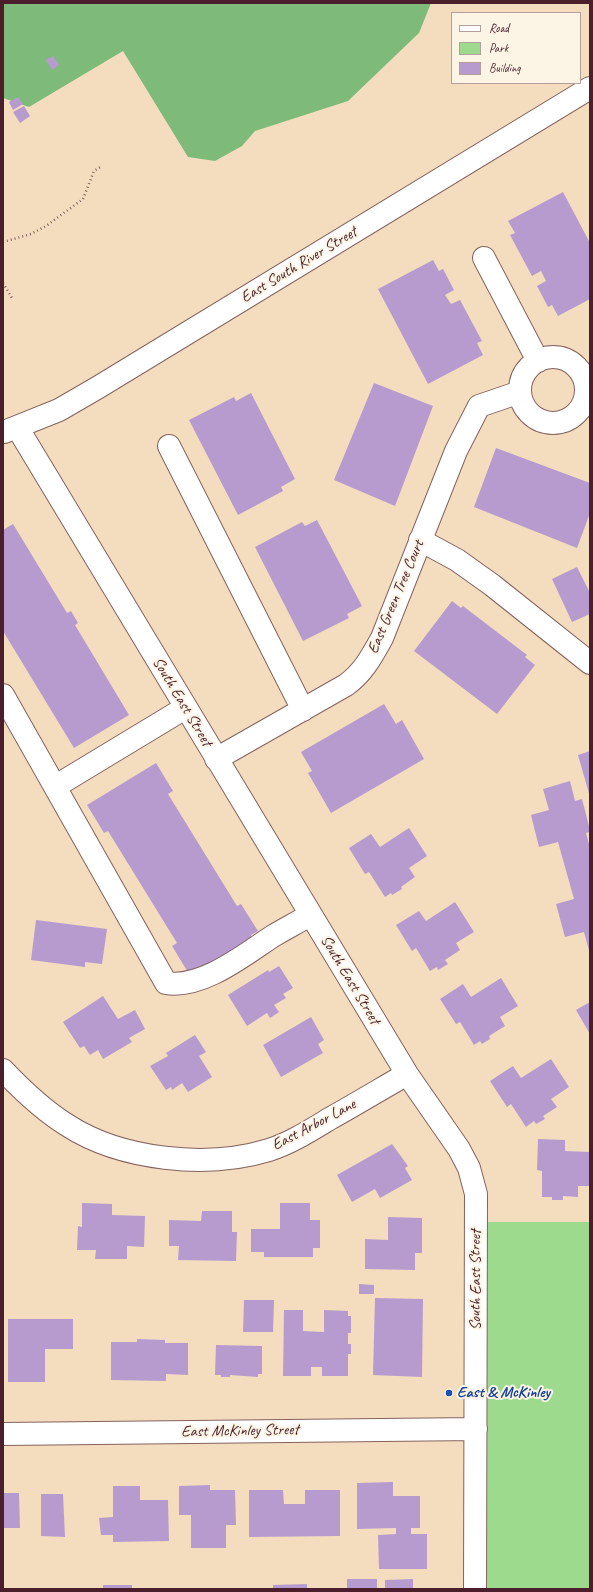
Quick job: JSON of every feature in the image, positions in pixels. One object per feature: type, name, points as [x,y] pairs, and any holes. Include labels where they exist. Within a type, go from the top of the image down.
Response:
[{"type":"street","name":"East South River Street","points":[[10,430],[59,410],[97,388],[590,88]]},
{"type":"street","points":[[484,258],[538,361]]},
{"type":"street","points":[[553,357],[564,359],[573,363],[580,371],[585,381],[586,391],[584,402],[570,419],[560,422],[548,422],[538,419],[529,412],[523,403],[520,392],[522,381],[526,372],[538,361],[553,357]]},
{"type":"street","name":"East Green Tree Court","points":[[216,759],[356,678],[372,658],[382,638],[456,451],[478,406],[520,392]]},
{"type":"street","name":"South East Street","points":[[10,430],[185,708],[407,1074],[459,1149],[469,1168],[476,1194],[475,1589]]},
{"type":"street","points":[[169,446],[303,710]]},
{"type":"street","points":[[420,540],[457,560],[492,585],[590,663]]},
{"type":"street","points":[[3,695],[56,786],[166,983],[176,985],[192,981],[222,969],[310,915]]},
{"type":"street","points":[[56,786],[185,708]]},
{"type":"street","name":"East Arbor Lane","points":[[3,1070],[21,1089],[68,1126],[118,1148],[150,1156],[186,1160],[215,1160],[242,1157],[270,1150],[295,1140],[407,1074]]},
{"type":"street","name":"East McKinley Street","points":[[3,1434],[476,1429]]},
{"type":"path","points":[[3,242],[31,234],[46,226],[83,199],[94,171],[102,166]]},
{"type":"path","points":[[3,283],[12,298]]},
{"type":"green space","points":[[3,3],[431,3],[419,33],[348,101],[255,131],[242,146],[215,161],[188,157],[123,51],[29,107],[3,98]]},
{"type":"green space","points":[[476,1222],[590,1222],[590,1589],[474,1589]]},
{"type":"building","points":[[53,56],[59,65],[52,70],[46,60]]},
{"type":"building","points":[[18,97],[23,104],[13,110],[9,102]]},
{"type":"building","points":[[24,106],[30,116],[20,123],[13,112]]},
{"type":"building","points":[[563,192],[590,243],[590,299],[558,316],[552,305],[548,307],[537,286],[546,281],[541,271],[532,276],[510,235],[515,233],[508,221]]},
{"type":"building","points":[[433,260],[439,271],[443,269],[454,290],[445,295],[451,304],[460,300],[482,341],[477,343],[483,355],[428,384],[378,289]]},
{"type":"building","points":[[374,383],[433,406],[395,506],[334,480]]},
{"type":"building","points":[[251,393],[295,479],[281,487],[283,491],[238,515],[189,420],[234,397],[236,401]]},
{"type":"building","points":[[496,448],[590,483],[590,513],[577,548],[474,507]]},
{"type":"building","points":[[317,520],[362,606],[347,614],[349,618],[303,641],[255,547],[302,522],[305,526]]},
{"type":"building","points":[[13,524],[67,613],[71,611],[78,623],[75,625],[129,715],[74,748],[3,631],[3,530]]},
{"type":"building","points":[[577,567],[590,593],[590,614],[572,622],[552,579]]},
{"type":"building","points":[[452,601],[461,608],[463,606],[527,655],[525,657],[535,665],[497,714],[414,651]]},
{"type":"building","points":[[384,704],[396,724],[402,720],[424,759],[331,813],[308,773],[312,771],[301,752]]},
{"type":"building","points":[[590,751],[590,797],[578,755]]},
{"type":"building","points":[[156,763],[173,791],[168,794],[237,906],[241,904],[258,931],[251,935],[252,938],[197,971],[189,974],[172,946],[177,943],[108,831],[104,833],[87,805]]},
{"type":"building","points":[[570,781],[575,801],[582,799],[590,830],[590,832],[586,833],[590,848],[590,954],[584,932],[565,937],[556,904],[574,899],[558,842],[539,847],[531,815],[549,810],[543,789]]},
{"type":"building","points":[[409,828],[427,856],[409,868],[415,877],[401,887],[402,889],[385,897],[369,872],[365,874],[349,848],[371,834],[380,847]]},
{"type":"building","points":[[455,902],[474,932],[456,943],[460,950],[445,960],[448,964],[438,970],[437,967],[430,971],[416,948],[412,951],[396,925],[419,911],[426,921]]},
{"type":"building","points":[[36,920],[107,929],[102,964],[85,962],[85,967],[31,960]]},
{"type":"building","points":[[279,966],[293,988],[283,994],[286,998],[274,1005],[279,1012],[270,1018],[267,1013],[247,1026],[228,995],[268,970],[269,972]]},
{"type":"building","points":[[501,978],[518,1006],[500,1017],[505,1026],[489,1036],[490,1039],[482,1044],[480,1041],[474,1045],[460,1022],[456,1024],[440,999],[463,984],[471,997]]},
{"type":"building","points":[[103,996],[118,1019],[135,1010],[145,1029],[129,1038],[132,1042],[103,1059],[98,1050],[90,1055],[84,1046],[80,1048],[63,1022]]},
{"type":"building","points":[[590,1002],[590,1034],[576,1010]]},
{"type":"building","points":[[311,1017],[324,1040],[318,1044],[323,1053],[281,1077],[263,1045]]},
{"type":"building","points":[[195,1035],[206,1052],[199,1056],[212,1077],[188,1092],[182,1083],[172,1090],[171,1087],[166,1090],[150,1066],[168,1056],[166,1053]]},
{"type":"building","points":[[551,1059],[569,1087],[551,1099],[557,1107],[543,1116],[545,1119],[536,1124],[534,1121],[526,1127],[511,1104],[507,1107],[490,1081],[513,1066],[521,1078]]},
{"type":"building","points":[[538,1139],[565,1140],[565,1151],[590,1152],[590,1186],[578,1186],[578,1197],[563,1196],[563,1200],[552,1200],[552,1197],[542,1197],[542,1171],[537,1170]]},
{"type":"building","points":[[392,1144],[408,1166],[405,1168],[412,1180],[380,1198],[375,1189],[352,1202],[337,1175]]},
{"type":"building","points":[[82,1203],[112,1204],[112,1215],[145,1216],[144,1247],[127,1246],[127,1259],[95,1259],[96,1250],[77,1250],[78,1226],[82,1227]]},
{"type":"building","points":[[280,1203],[310,1203],[310,1220],[320,1220],[320,1248],[313,1248],[313,1257],[264,1257],[264,1252],[251,1252],[251,1229],[280,1229]]},
{"type":"building","points":[[202,1211],[232,1211],[232,1232],[237,1232],[236,1261],[178,1260],[179,1246],[169,1246],[169,1220],[201,1221]]},
{"type":"building","points":[[388,1217],[422,1218],[422,1253],[415,1253],[415,1270],[365,1269],[365,1239],[388,1240]]},
{"type":"building","points":[[359,1284],[374,1285],[374,1294],[359,1294]]},
{"type":"building","points":[[375,1298],[423,1299],[422,1377],[373,1375]]},
{"type":"building","points":[[244,1300],[274,1300],[273,1332],[243,1332]]},
{"type":"building","points":[[284,1310],[303,1310],[303,1331],[324,1332],[324,1310],[348,1311],[348,1316],[351,1316],[351,1333],[348,1333],[348,1344],[351,1344],[351,1354],[348,1354],[348,1376],[322,1376],[322,1367],[311,1367],[311,1376],[283,1376]]},
{"type":"building","points":[[8,1319],[73,1319],[73,1349],[45,1349],[45,1382],[8,1382]]},
{"type":"building","points":[[137,1339],[165,1340],[165,1343],[188,1343],[188,1375],[166,1374],[166,1381],[111,1380],[111,1342],[137,1342]]},
{"type":"building","points":[[216,1345],[262,1346],[262,1374],[258,1374],[258,1377],[230,1375],[230,1377],[221,1377],[221,1375],[215,1375]]},
{"type":"building","points":[[393,1482],[393,1496],[420,1496],[420,1528],[411,1528],[411,1534],[427,1534],[427,1569],[379,1569],[378,1535],[396,1534],[396,1528],[357,1529],[357,1483]]},
{"type":"building","points":[[210,1485],[210,1490],[235,1490],[236,1525],[226,1525],[226,1548],[191,1548],[191,1515],[179,1515],[179,1486]]},
{"type":"building","points":[[113,1486],[140,1486],[140,1500],[168,1500],[169,1541],[113,1542],[113,1535],[101,1535],[99,1518],[113,1517]]},
{"type":"building","points":[[249,1490],[283,1490],[284,1504],[305,1504],[305,1490],[340,1490],[340,1536],[249,1537]]},
{"type":"building","points":[[3,1493],[19,1493],[20,1528],[3,1528]]},
{"type":"building","points":[[41,1494],[63,1494],[65,1537],[41,1536]]},
{"type":"building","points":[[347,1579],[377,1579],[377,1589],[347,1589]]},
{"type":"building","points":[[413,1579],[413,1589],[385,1589],[385,1580]]},
{"type":"building","points":[[307,1584],[307,1589],[273,1589],[273,1585]]},
{"type":"building","points":[[103,1585],[132,1585],[132,1589],[103,1589]]},
{"type":"place","name":"East & McKinley","points":[[449,1393]]}]
